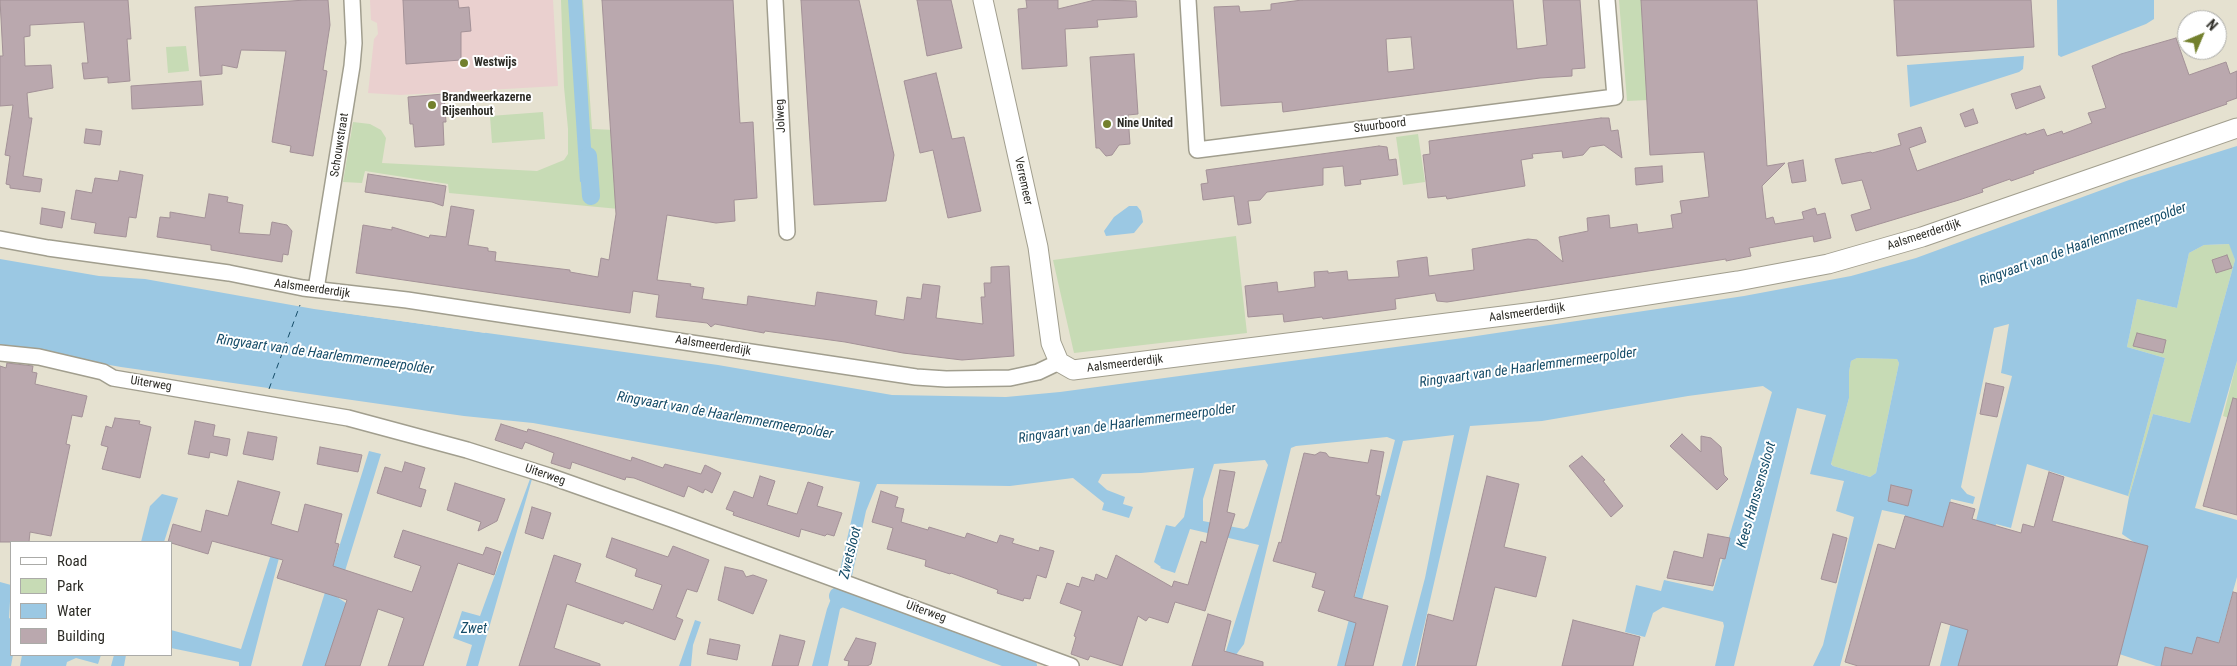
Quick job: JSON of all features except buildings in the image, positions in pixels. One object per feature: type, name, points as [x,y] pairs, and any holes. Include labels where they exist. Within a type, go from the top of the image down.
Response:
[{"type":"street","name":"Schouwstraat","points":[[316,289],[352,66],[354,43],[352,0]]},
{"type":"street","name":"Jolweg","points":[[775,0],[787,232]]},
{"type":"street","name":"Verremeer","points":[[983,0],[1038,247],[1051,344],[1059,362]]},
{"type":"street","name":"Stuurboord","points":[[1188,0],[1197,150],[1615,97],[1607,0]]},
{"type":"street","name":"Aalsmeerderdijk","points":[[0,239],[48,248],[229,273],[267,283],[407,300],[916,376],[946,379],[1010,378],[1038,372],[1059,362],[1073,370],[1532,313],[1738,281],[1828,264],[1922,238],[2237,128]]},
{"type":"street","name":"Uiterweg","points":[[0,353],[39,357],[103,372],[113,378],[348,418],[467,450],[548,476],[852,584],[1070,666]]},
{"type":"shaded area","name":"Westwijs","points":[[370,0],[553,0],[558,86],[400,95],[368,93],[374,39],[378,34],[377,23],[371,20]]},
{"type":"green space","points":[[561,0],[583,0],[592,129],[615,130],[619,209],[449,193],[448,184],[365,171],[362,183],[343,182],[353,122],[370,124],[381,130],[386,138],[382,163],[537,171],[564,160],[568,154],[568,129],[564,87]]},
{"type":"green space","points":[[1619,0],[1641,0],[1648,100],[1627,101]]},
{"type":"green space","points":[[186,46],[189,71],[168,73],[166,47]]},
{"type":"green space","points":[[543,112],[545,139],[492,143],[490,116]]},
{"type":"green space","points":[[1418,134],[1425,182],[1403,185],[1396,137]]},
{"type":"green space","points":[[1236,236],[1247,333],[1074,353],[1053,260]]},
{"type":"green space","points":[[2230,244],[2235,260],[2190,423],[2153,414],[2129,497],[2165,358],[2127,347],[2137,299],[2177,308],[2189,253],[2204,245]]},
{"type":"green space","points":[[1857,358],[1897,359],[1899,363],[1876,473],[1870,477],[1833,466],[1831,463],[1849,398],[1851,361]]},
{"type":"green space","points":[[2237,361],[2237,421],[2223,416]]},
{"type":"water","points":[[568,0],[582,0],[593,180],[580,182]]},
{"type":"water","points":[[2057,0],[2154,0],[2154,19],[2146,24],[2061,57],[2058,55]]},
{"type":"water","points":[[2024,56],[2023,69],[2019,72],[1910,107],[1907,65]]},
{"type":"water","points":[[2237,146],[2237,361],[2195,508],[2237,520],[2237,577],[2212,666],[2156,666],[2116,653],[2144,549],[2122,534],[2129,497],[2153,414],[2190,423],[2235,260],[2229,244],[2204,245],[2189,253],[2177,308],[2137,299],[2127,347],[2165,358],[2128,496],[2027,464],[2011,528],[1996,524],[1959,666],[1940,666],[2012,376],[2001,373],[2009,324],[1994,328],[1961,487],[1967,494],[1975,497],[1973,504],[1951,499],[1937,552],[1899,541],[1905,515],[1882,510],[1840,666],[1813,666],[1823,645],[1854,517],[1836,511],[1844,481],[1810,474],[1826,415],[1797,408],[1734,666],[1715,666],[1724,626],[1723,622],[1663,607],[1653,613],[1645,637],[1625,632],[1636,585],[1661,591],[1664,580],[1713,591],[1772,392],[1763,386],[1688,396],[1542,421],[1470,426],[1415,666],[1402,666],[1425,578],[1454,435],[1403,441],[1345,666],[1337,666],[1395,440],[1387,437],[1291,448],[1244,644],[1235,656],[1228,654],[1226,651],[1259,545],[1190,529],[1175,573],[1160,568],[1154,562],[1166,525],[1175,527],[1184,517],[1194,468],[1141,473],[1102,474],[1098,482],[1107,490],[1125,497],[1123,504],[1133,507],[1129,518],[1102,510],[1104,503],[1073,478],[1010,486],[877,484],[866,511],[852,576],[840,570],[860,482],[533,423],[464,416],[121,367],[0,346],[0,259],[99,276],[145,279],[314,309],[718,365],[892,395],[1006,397],[1060,392],[1463,338],[1744,296],[1851,276],[1916,258],[2129,180]],"holes":[[[1857,358],[1897,359],[1899,363],[1876,473],[1870,477],[1831,464],[1849,398],[1851,361]],[[1265,460],[1268,465],[1248,526],[1244,529],[1203,521],[1203,499],[1214,464]]]},
{"type":"water","points":[[1129,206],[1137,206],[1141,211],[1143,222],[1134,233],[1106,236],[1104,231],[1114,217]]},
{"type":"water","points":[[369,451],[381,454],[337,597],[346,603],[326,666],[302,666]]},
{"type":"water","name":"Zwet","points":[[530,479],[532,479],[478,666],[466,666],[472,645],[453,638],[462,611],[480,616]]},
{"type":"water","points":[[162,494],[178,498],[164,541],[141,541],[150,506]]},
{"type":"water","points":[[279,529],[286,531],[251,666],[239,666],[239,662],[172,648],[172,630],[241,649]]},
{"type":"water","points":[[0,582],[10,585],[10,656],[13,656],[11,666],[0,666]]},
{"type":"water","points":[[836,586],[851,591],[848,604],[840,609],[828,666],[812,666],[827,609]]},
{"type":"water","points":[[695,620],[701,622],[693,645],[691,666],[679,666]]},
{"type":"water","points":[[22,656],[101,656],[98,664],[76,658],[67,662],[66,666],[20,666]]},
{"type":"water","points":[[114,656],[126,656],[124,666],[111,666]]},
{"type":"pier","points":[[324,307],[486,331],[485,333],[324,310]]},
{"type":"waterway","points":[[588,156],[591,196]]},
{"type":"waterway","points":[[838,596],[1028,666]]},
{"type":"ferry route","points":[[269,389],[300,305]]},
{"type":"place","name":"Westwijs","points":[[464,63]]},
{"type":"place","name":"Brandweerkazerne Rijsenhout","points":[[432,105]]},
{"type":"place","name":"Nine United","points":[[1107,124]]},
{"type":"water label","name":"Ringvaart van de Haarlemmermeerpolder","points":[[2083,245]]},
{"type":"water label","name":"Ringvaart van de Haarlemmermeerpolder","points":[[325,355]]},
{"type":"water label","name":"Ringvaart van de Haarlemmermeerpolder","points":[[1528,368]]},
{"type":"water label","name":"Ringvaart van de Haarlemmermeerpolder","points":[[725,416]]},
{"type":"water label","name":"Ringvaart van de Haarlemmermeerpolder","points":[[1127,424]]},
{"type":"water label","name":"Kees Hanssenssloot","points":[[1757,495]]},
{"type":"water label","name":"Zwetsloot","points":[[851,553]]}]
